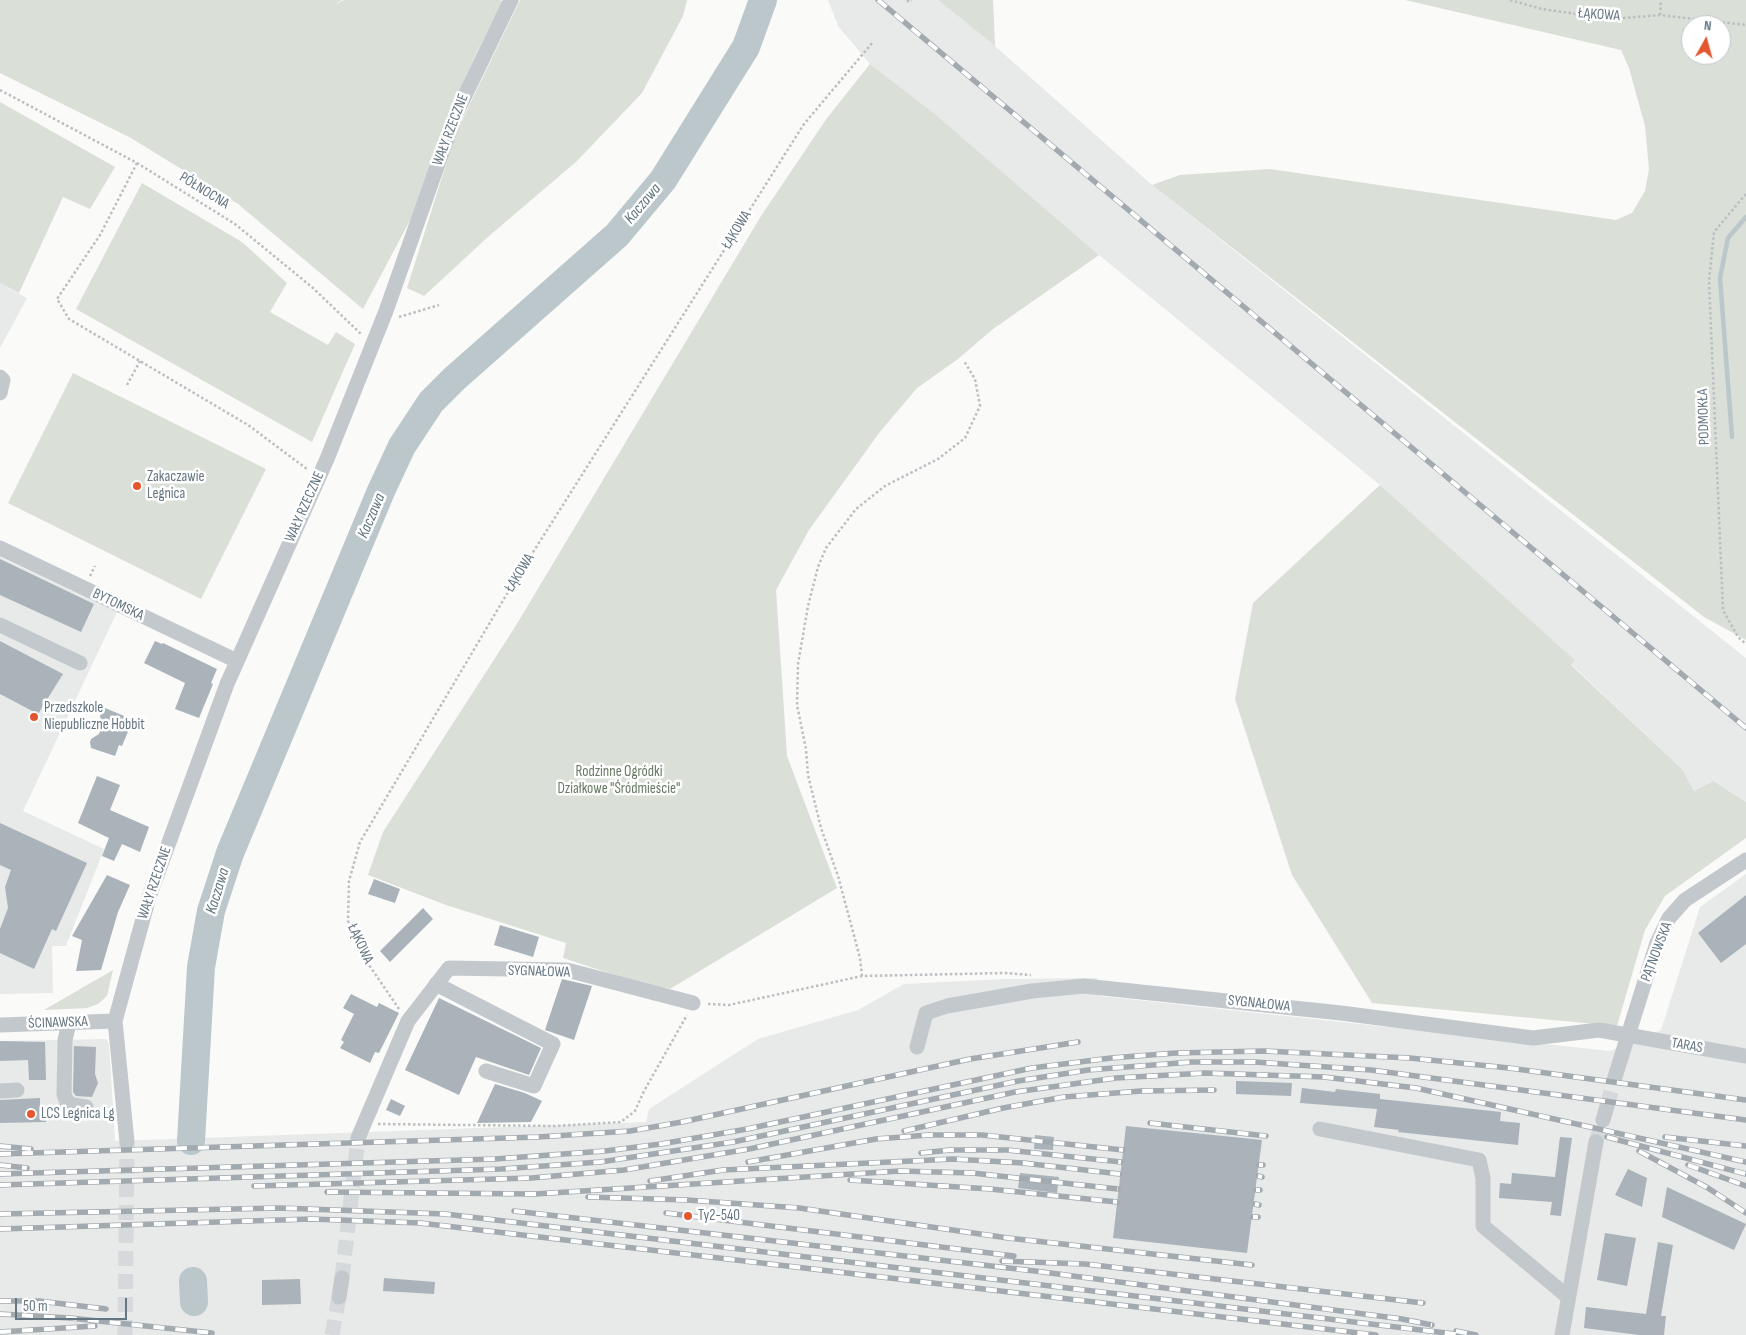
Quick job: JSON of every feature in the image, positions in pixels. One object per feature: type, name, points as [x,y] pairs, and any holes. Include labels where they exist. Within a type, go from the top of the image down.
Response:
[{"type":"street","name":"WAŁY RZECZNE","points":[[115,1021],[149,897],[210,727],[318,477],[372,346],[409,249],[450,129],[511,0]]},
{"type":"street","name":"BYTOMSKA","points":[[0,548],[237,662]]},
{"type":"street","points":[[0,625],[80,663]]},
{"type":"street","name":"PĄTNOWSKA","points":[[1615,1077],[1658,943],[1669,918],[1685,900],[1746,860]]},
{"type":"street","name":"SYGNAŁOWA","points":[[408,1021],[449,968],[567,970],[693,1003]]},
{"type":"street","points":[[436,984],[553,1044],[534,1086],[486,1071]]},
{"type":"street","name":"SYGNAŁOWA","points":[[918,1047],[926,1013],[947,1006],[1032,991],[1084,986],[1341,1013],[1533,1038],[1599,1030],[1628,1035]]},
{"type":"street","points":[[115,1021],[126,1142]]},
{"type":"street","name":"ŚCINAWSKA","points":[[0,1025],[115,1021]]},
{"type":"street","points":[[361,1131],[408,1021]]},
{"type":"street","points":[[69,1023],[65,1040],[64,1094],[68,1102],[86,1108]]},
{"type":"street","name":"TARAS","points":[[1628,1035],[1746,1056]]},
{"type":"street","points":[[0,1091],[17,1090]]},
{"type":"street","points":[[1320,1129],[1480,1160],[1483,1178],[1483,1226],[1568,1296]]},
{"type":"street","points":[[1562,1335],[1596,1142]]},
{"type":"street","points":[[340,1297],[342,1278]]},
{"type":"path","name":"ŁĄKOWA","points":[[1510,0],[1542,10],[1611,19],[1660,15]]},
{"type":"path","points":[[1661,0],[1660,15],[1746,26]]},
{"type":"path","name":"ŁĄKOWA","points":[[408,1021],[367,962],[348,922],[349,881],[360,842],[511,587],[804,124],[873,42]]},
{"type":"path","name":"PÓŁNOCNA","points":[[0,90],[137,163],[235,224],[313,288],[372,346]]},
{"type":"path","points":[[137,163],[100,235],[57,299],[70,319],[248,424],[318,477]]},
{"type":"path","name":"PODMOKŁA","points":[[1746,194],[1714,232],[1709,281],[1724,610],[1738,637],[1746,644]]},
{"type":"path","points":[[381,323],[439,305]]},
{"type":"path","points":[[127,385],[140,361]]},
{"type":"path","points":[[862,976],[860,958],[838,876],[821,828],[808,775],[806,749],[797,705],[798,664],[818,567],[826,548],[856,509],[885,486],[938,460],[965,438],[980,406],[975,379],[964,361]]},
{"type":"path","points":[[91,574],[94,566]]},
{"type":"path","points":[[361,1131],[555,1126],[621,1122],[635,1111],[693,1003],[729,1006],[862,976],[1006,972],[1033,975]]},
{"type":"shaded area","points":[[828,0],[938,0],[995,46],[1152,185],[1746,658],[1746,802],[1715,781],[1694,791],[1682,769],[1571,664],[1575,660],[1380,485],[1099,255],[935,114],[870,64],[838,26]]},
{"type":"shaded area","points":[[0,283],[27,298],[0,348]]},
{"type":"shaded area","points":[[0,557],[117,612],[23,811],[104,849],[66,946],[52,946],[53,993],[0,994]]},
{"type":"shaded area","points":[[1746,874],[1746,1335],[0,1335],[0,1041],[106,1039],[109,1044],[115,1141],[646,1122],[649,1109],[758,1039],[858,1010],[904,984],[1004,979],[1097,978],[1100,996],[1610,1051],[1661,1030],[1700,907]]},
{"type":"green space","points":[[0,0],[342,0],[334,5],[344,0],[500,0],[503,2],[478,50],[445,122],[416,209],[363,309],[238,204],[131,138],[0,73]]},
{"type":"green space","points":[[520,0],[687,0],[683,16],[642,93],[577,161],[489,236],[424,296],[407,288],[456,133]]},
{"type":"green space","points":[[938,0],[993,0],[995,46]]},
{"type":"green space","points":[[1405,0],[1746,0],[1746,640],[1704,617],[1152,185],[1180,175],[1270,169],[1616,220],[1632,213],[1645,191],[1649,169],[1645,126],[1629,68],[1621,50]]},
{"type":"green space","name":"Rodzinne Ogródki Działkowe \"Śródmieście\"","points":[[870,64],[935,114],[1099,255],[993,329],[958,359],[917,388],[879,433],[809,530],[776,590],[787,756],[837,888],[670,989],[630,980],[563,958],[566,943],[446,905],[368,875],[383,832],[515,627],[761,216],[827,118]]},
{"type":"green space","points":[[0,102],[115,167],[90,209],[63,197],[19,293],[0,283]]},
{"type":"green space","points":[[142,183],[242,242],[287,283],[270,312],[328,345],[336,332],[355,344],[312,442],[76,309]]},
{"type":"green space","name":"Zakaczawie Legnica","points":[[73,373],[266,469],[201,599],[8,503]]},
{"type":"green space","points":[[1380,485],[1575,660],[1571,665],[1682,769],[1694,791],[1714,781],[1746,802],[1746,838],[1665,896],[1645,930],[1617,1026],[1372,1003],[1292,875],[1235,699],[1253,603]]},
{"type":"green space","points":[[113,970],[107,996],[98,1004],[87,1008],[44,1010]]},
{"type":"building","points":[[0,559],[94,604],[81,632],[0,595]]},
{"type":"building","points":[[0,641],[63,674],[38,714],[0,694]]},
{"type":"building","points":[[155,641],[217,669],[199,718],[175,709],[185,683],[144,663]]},
{"type":"building","points":[[105,708],[129,718],[128,721],[132,722],[122,746],[119,745],[115,756],[91,748],[91,739],[99,734],[102,725],[100,716]]},
{"type":"building","points":[[97,776],[120,785],[110,810],[149,827],[140,852],[122,844],[114,861],[102,856],[109,838],[78,823]]},
{"type":"building","points":[[0,823],[87,863],[56,931],[52,929],[34,969],[0,953],[0,929],[8,908],[5,887],[11,870],[0,865]]},
{"type":"building","points":[[107,875],[130,885],[118,912],[101,970],[76,971],[82,940],[72,936]]},
{"type":"building","points":[[374,879],[400,889],[395,903],[368,894]]},
{"type":"building","points":[[1746,895],[1746,944],[1721,963],[1698,933]]},
{"type":"building","points":[[423,908],[433,919],[390,962],[380,951]]},
{"type":"building","points":[[500,925],[539,937],[533,957],[494,945]]},
{"type":"building","points":[[562,979],[592,986],[574,1040],[545,1030]]},
{"type":"building","points":[[351,994],[377,1007],[379,1003],[399,1013],[379,1053],[375,1052],[370,1063],[340,1048],[344,1042],[341,1040],[354,1014],[343,1008]]},
{"type":"building","points":[[439,998],[541,1048],[529,1075],[476,1057],[459,1095],[405,1070]]},
{"type":"building","points":[[0,1041],[45,1042],[46,1080],[29,1080],[28,1060],[0,1061]]},
{"type":"building","points":[[74,1046],[96,1047],[95,1074],[98,1083],[92,1097],[76,1096],[73,1092]]},
{"type":"building","points":[[1236,1081],[1292,1083],[1291,1096],[1236,1094]]},
{"type":"building","points":[[495,1084],[525,1093],[542,1101],[531,1122],[477,1123]]},
{"type":"building","points":[[1302,1088],[1335,1092],[1336,1089],[1380,1094],[1380,1099],[1501,1112],[1500,1121],[1520,1123],[1518,1145],[1398,1132],[1399,1130],[1374,1127],[1377,1109],[1300,1103]]},
{"type":"building","name":"LCS Legnica Lg","points":[[40,1098],[40,1106],[46,1106],[46,1122],[0,1123],[0,1100]]},
{"type":"building","points":[[391,1099],[405,1106],[400,1116],[386,1110]]},
{"type":"building","points":[[1126,1126],[1262,1140],[1247,1253],[1113,1238]]},
{"type":"building","points":[[1035,1135],[1054,1137],[1053,1150],[1034,1149]]},
{"type":"building","points":[[1560,1137],[1572,1138],[1561,1216],[1550,1215],[1552,1202],[1499,1198],[1500,1183],[1511,1184],[1512,1173],[1555,1177]]},
{"type":"building","points":[[1628,1169],[1647,1178],[1642,1207],[1615,1195]]},
{"type":"building","points":[[1020,1173],[1059,1177],[1057,1193],[1018,1188]]},
{"type":"building","points":[[1667,1187],[1746,1224],[1734,1250],[1662,1217]]},
{"type":"building","points":[[1605,1233],[1636,1238],[1627,1286],[1597,1280]]},
{"type":"building","points":[[1658,1242],[1673,1245],[1661,1316],[1666,1316],[1664,1335],[1639,1335],[1584,1328],[1586,1307],[1646,1314]]},
{"type":"building","points":[[384,1278],[435,1282],[434,1294],[383,1291]]},
{"type":"building","points":[[300,1279],[301,1304],[262,1305],[262,1280]]},
{"type":"waterway","name":"Kaczawa","points":[[191,1141],[201,967],[211,911],[230,853],[381,491],[402,446],[431,402],[454,379],[617,235],[663,180],[746,47],[763,0]]},
{"type":"waterway","points":[[1732,437],[1720,278],[1728,238],[1746,217]]},
{"type":"waterway","name":"Kaczawa","points":[[193,1281],[194,1302]]},
{"type":"tunnel","points":[[1607,1106],[1615,1077]]},
{"type":"tunnel","points":[[1596,1142],[1603,1120]]},
{"type":"tunnel","points":[[342,1278],[358,1138]]},
{"type":"tunnel","points":[[125,1335],[127,1142]]},
{"type":"tunnel","points":[[332,1335],[339,1297]]},
{"type":"railway","points":[[878,0],[1746,728]]},
{"type":"railway","points":[[0,1154],[538,1137],[630,1131],[682,1122],[970,1059],[1078,1042]]},
{"type":"railway","points":[[0,1174],[495,1159],[605,1151],[661,1144],[747,1129],[1032,1068],[1111,1058],[1176,1053],[1264,1051],[1410,1058],[1509,1068],[1746,1100]]},
{"type":"railway","points":[[0,1185],[501,1169],[600,1162],[733,1142],[1018,1081],[1088,1070],[1192,1062],[1254,1062],[1371,1070],[1746,1120]]},
{"type":"railway","points":[[254,1186],[531,1178],[624,1170],[749,1149],[1015,1092],[1116,1078],[1205,1073],[1324,1077],[1416,1088],[1746,1162]]},
{"type":"railway","points":[[904,1131],[1003,1108],[1064,1097],[1141,1091],[1214,1090]]},
{"type":"railway","points":[[1150,1123],[1266,1136]]},
{"type":"railway","points":[[748,1162],[876,1139],[929,1135],[982,1135],[1123,1150]]},
{"type":"railway","points":[[1607,1137],[1746,1174]]},
{"type":"railway","points":[[1665,1137],[1746,1146]]},
{"type":"railway","points":[[0,1146],[31,1149]]},
{"type":"railway","points":[[921,1153],[950,1150],[1007,1150],[1121,1162]]},
{"type":"railway","points":[[1639,1151],[1708,1188],[1746,1213]]},
{"type":"railway","points":[[650,1181],[723,1170],[953,1159],[1023,1163],[1120,1174]]},
{"type":"railway","points":[[0,1165],[27,1168]]},
{"type":"railway","points":[[1688,1165],[1746,1186]]},
{"type":"railway","points":[[327,1192],[535,1194],[900,1171],[972,1173],[1118,1189]]},
{"type":"railway","points":[[1258,1176],[1262,1177]]},
{"type":"railway","points":[[850,1180],[990,1189],[1117,1202]]},
{"type":"railway","points":[[588,1197],[687,1200],[799,1208],[1008,1238],[1252,1265]]},
{"type":"railway","points":[[1255,1204],[1259,1205]]},
{"type":"railway","points":[[0,1214],[280,1208],[445,1214],[1463,1335]]},
{"type":"railway","points":[[514,1211],[1035,1271],[1402,1319],[1432,1325]]},
{"type":"railway","points":[[666,1213],[1014,1256]]},
{"type":"railway","points":[[1253,1217],[1258,1217]]},
{"type":"railway","points":[[0,1229],[311,1219],[420,1223],[1376,1335]]},
{"type":"railway","points":[[1002,1261],[1085,1264],[1423,1303]]},
{"type":"railway","points":[[0,1301],[39,1301],[106,1309]]},
{"type":"railway","points":[[0,1314],[70,1318],[212,1333]]},
{"type":"railway","points":[[0,1332],[95,1326]]},
{"type":"railway","points":[[1456,1331],[1476,1335]]},
{"type":"place","name":"Zakaczawie Legnica","points":[[137,486]]},
{"type":"place","name":"Przedszkole Niepubliczne Hobbit","points":[[34,717]]},
{"type":"place","name":"LCS Legnica Lg","points":[[31,1114]]},
{"type":"place","name":"Ty2-540","points":[[688,1216]]}]
